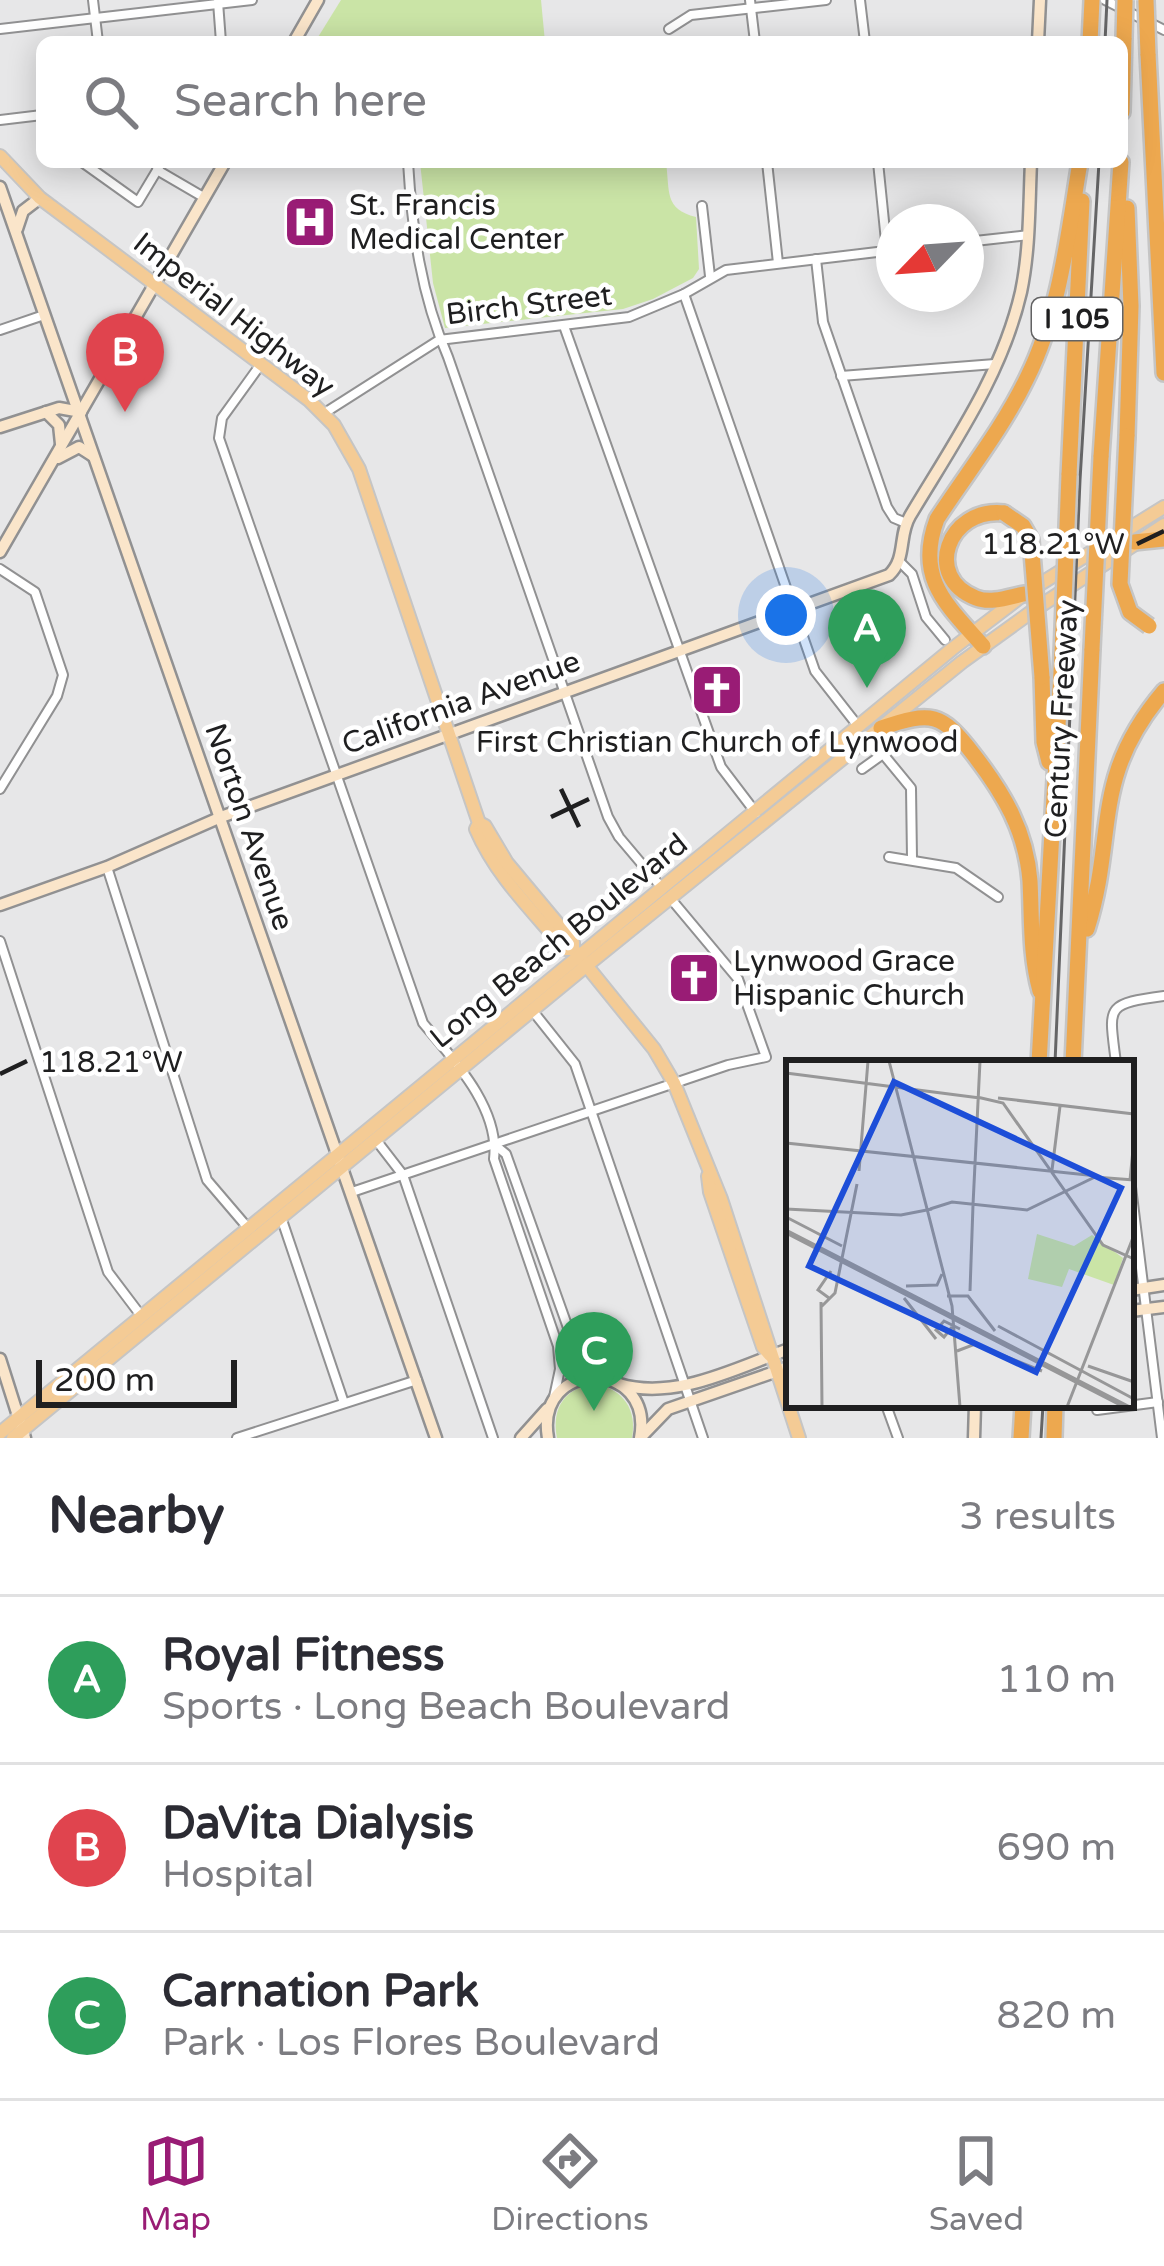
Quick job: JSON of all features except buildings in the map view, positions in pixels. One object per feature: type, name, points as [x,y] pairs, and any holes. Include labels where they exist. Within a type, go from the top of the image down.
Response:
[{"type":"highway","points":[[1124,36],[1125,0]]},
{"type":"highway","points":[[1146,0],[1164,373]]},
{"type":"highway","points":[[978,640],[944,600],[931,576],[930,538],[1028,376],[1045,335],[1081,168]]},
{"type":"highway","name":"Century Freeway","points":[[1040,1060],[1082,168]]},
{"type":"highway","points":[[1121,168],[1131,306],[1120,584],[1130,613],[1156,628]]},
{"type":"highway","name":"Century Freeway","points":[[1073,1060],[1101,457],[1121,168]]},
{"type":"highway","points":[[1024,594],[974,598],[957,584],[946,553],[958,527],[969,517],[988,511],[1004,513],[1023,526],[1031,540],[1044,742],[1053,776]]},
{"type":"highway","points":[[1134,542],[1164,539]]},
{"type":"highway","points":[[1079,953],[1124,746],[1164,691]]},
{"type":"highway","points":[[881,728],[917,716],[935,717],[951,725],[1008,803],[1030,877],[1031,960],[1042,999]]},
{"type":"highway","points":[[1021,1438],[1023,1408]]},
{"type":"highway","points":[[1054,1438],[1055,1408]]},
{"type":"main road","name":"Imperial Highway","points":[[0,156],[40,198],[261,364],[323,414],[344,438],[359,469],[479,823],[476,829],[503,878],[565,949],[579,956],[654,1049],[674,1083],[763,1347],[782,1369]]},
{"type":"main road","name":"Long Beach Boulevard","points":[[146,1322],[282,1220],[579,956],[881,728],[1024,594],[1164,507]]},
{"type":"main road","name":"Long Beach Boulevard","points":[[760,818],[857,726],[978,640],[1164,525]]},
{"type":"main road","name":"Long Beach Boulevard","points":[[0,1433],[20,1431],[338,1152],[532,1010],[579,956]]},
{"type":"main road","points":[[282,1220],[278,1211],[300,1191],[301,1183]]},
{"type":"main road","points":[[231,1261],[233,1251],[251,1234],[248,1228]]},
{"type":"main road","name":"Imperial Highway","points":[[792,1408],[799,1438]]},
{"type":"street","points":[[93,0],[97,36]]},
{"type":"street","points":[[0,28],[252,0]]},
{"type":"street","points":[[299,36],[318,0]]},
{"type":"street","points":[[669,29],[691,15],[750,4],[826,0]]},
{"type":"street","points":[[860,0],[864,36]]},
{"type":"street","points":[[1038,36],[1040,0]]},
{"type":"street","points":[[1105,0],[1164,30]]},
{"type":"street","points":[[218,2],[221,36]]},
{"type":"street","points":[[750,4],[753,36]]},
{"type":"street","points":[[0,120],[36,116]]},
{"type":"street","points":[[90,168],[138,202],[158,168]]},
{"type":"street","points":[[162,168],[205,197]]},
{"type":"street","points":[[0,552],[222,168]]},
{"type":"street","points":[[352,1192],[674,1083],[766,1057],[738,979],[612,828],[422,284],[410,168]]},
{"type":"street","points":[[768,168],[778,263]]},
{"type":"street","points":[[879,168],[884,204]]},
{"type":"street","points":[[945,640],[926,617],[912,574],[900,562],[906,523],[998,363],[1021,292],[1031,168]]},
{"type":"street","name":"Norton Avenue","points":[[0,187],[12,233],[81,412],[436,1438]]},
{"type":"street","points":[[12,233],[23,211],[40,198]]},
{"type":"street","points":[[702,206],[710,276]]},
{"type":"street","points":[[984,240],[1029,235]]},
{"type":"street","name":"Birch Street","points":[[323,414],[440,340],[629,317],[683,294],[710,276],[876,253]]},
{"type":"street","points":[[815,260],[823,322],[887,507],[894,518],[906,523]]},
{"type":"street","points":[[683,294],[815,671],[857,726]]},
{"type":"street","points":[[0,330],[46,314]]},
{"type":"street","points":[[564,326],[721,767],[760,818]]},
{"type":"street","points":[[842,376],[998,363]]},
{"type":"street","points":[[261,364],[226,411],[218,433],[423,1023],[477,1093],[495,1145],[494,1159],[558,1346],[560,1369],[548,1438]]},
{"type":"street","points":[[0,427],[46,412],[68,408],[81,412]]},
{"type":"street","points":[[46,412],[59,425],[61,446]]},
{"type":"street","points":[[51,464],[80,447],[93,456],[102,475]]},
{"type":"street","name":"California Avenue","points":[[0,905],[107,867],[220,817],[563,690],[881,580],[900,562]]},
{"type":"street","points":[[0,569],[35,592],[63,675],[57,696],[0,789]]},
{"type":"street","points":[[862,769],[883,754],[910,787],[912,858]]},
{"type":"street","points":[[889,857],[956,868],[998,897]]},
{"type":"street","points":[[107,867],[207,1180],[248,1228]]},
{"type":"street","points":[[0,941],[108,1272],[146,1322]]},
{"type":"street","points":[[1116,1060],[1111,1022],[1118,1006],[1164,996]]},
{"type":"street","points":[[532,1010],[575,1064],[703,1438]]},
{"type":"street","points":[[376,1140],[403,1175],[493,1438]]},
{"type":"street","points":[[495,1145],[506,1154],[572,1340],[589,1364],[636,1402],[641,1414],[640,1438]]},
{"type":"street","points":[[282,1220],[344,1403]]},
{"type":"street","points":[[1134,1238],[1137,1289],[1146,1309],[1162,1438]]},
{"type":"street","points":[[1137,1289],[1164,1285]]},
{"type":"street","points":[[1134,1311],[1164,1307]]},
{"type":"street","points":[[521,1438],[578,1379],[658,1391],[786,1350]]},
{"type":"street","points":[[0,1359],[20,1431]]},
{"type":"street","points":[[640,1438],[668,1409],[782,1369]]},
{"type":"street","points":[[237,1438],[417,1380]]},
{"type":"street","points":[[1134,1405],[1158,1402]]},
{"type":"street","points":[[887,1408],[898,1438]]},
{"type":"street","points":[[974,1438],[975,1408]]},
{"type":"street","points":[[1097,1410],[1112,1408]]},
{"type":"green space","points":[[341,0],[541,0],[544,36],[319,36]]},
{"type":"green space","points":[[421,168],[667,168],[674,204],[696,217],[699,269],[693,278],[623,309],[445,328],[433,283]]},
{"type":"green space","points":[[596,1384],[614,1391],[626,1403],[632,1438],[557,1438],[556,1417],[568,1394]]},
{"type":"tram line","points":[[1105,36],[1107,0]]},
{"type":"tram line","points":[[1055,1060],[1099,168]]},
{"type":"tram line","points":[[1041,1438],[1043,1408]]},
{"type":"place","name":"St. Francis Medical Center","points":[[310,222]]},
{"type":"place","name":"DaVita Dialysis","points":[[125,412]]},
{"type":"place","name":"Royal Fitness","points":[[867,688]]},
{"type":"place","name":"First Christian Church of Lynwood","points":[[717,690]]},
{"type":"place","name":"Lynwood Grace Hispanic Church","points":[[694,978]]},
{"type":"place","name":"Carnation Park","points":[[594,1411]]}]
